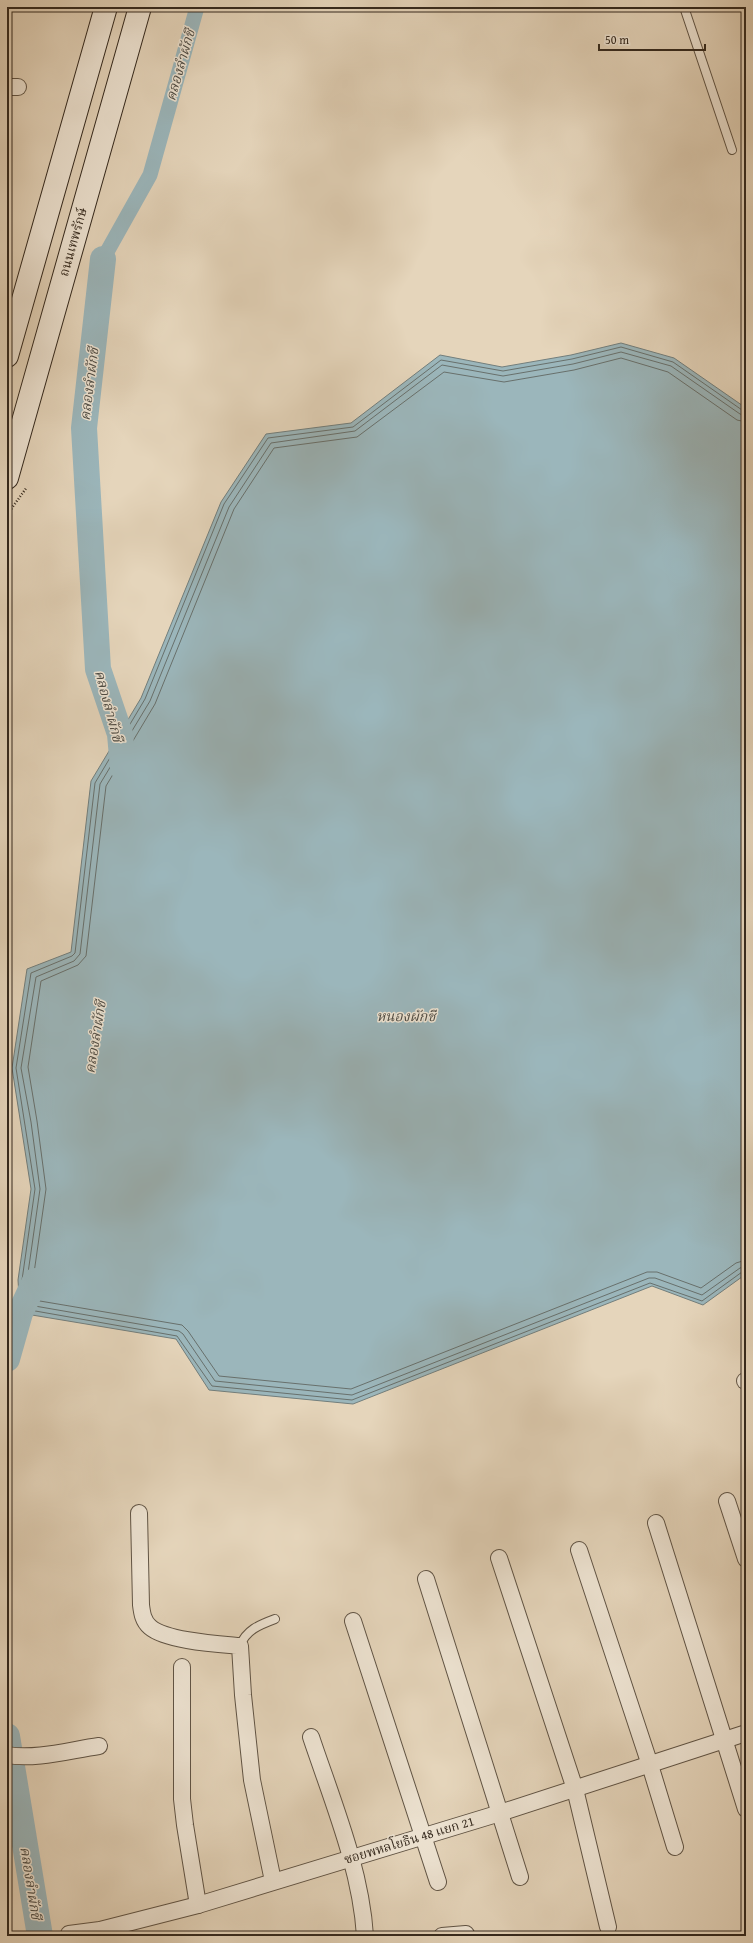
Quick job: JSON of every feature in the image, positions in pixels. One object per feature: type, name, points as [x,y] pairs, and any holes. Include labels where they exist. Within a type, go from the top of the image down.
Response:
[{"type":"main road","points":[[10,333],[106,7]]},
{"type":"main road","name":"ถนนเทพรักษ์","points":[[7,478],[140,7]]},
{"type":"street","points":[[727,1501],[746,1559]]},
{"type":"street","points":[[140,1513],[141,1605],[143,1617],[149,1627],[159,1633],[191,1640],[240,1646],[252,1780],[272,1881]]},
{"type":"street","points":[[656,1523],[746,1809]]},
{"type":"street","points":[[579,1550],[650,1764],[675,1847]]},
{"type":"street","points":[[499,1558],[575,1789],[608,1927]]},
{"type":"street","points":[[426,1579],[520,1877]]},
{"type":"street","points":[[353,1621],[438,1882]]},
{"type":"street","points":[[182,1667],[182,1799],[198,1905]]},
{"type":"street","name":"ซอยพหลโยธิน 48 แยก 21","points":[[69,1934],[112,1927],[198,1905],[272,1881],[350,1859],[500,1813],[746,1733]]},
{"type":"street","points":[[311,1737],[350,1859],[360,1903],[365,1936]]},
{"type":"street","points":[[13,1756],[99,1746]]},
{"type":"street","points":[[442,1936],[466,1934]]},
{"type":"lane","points":[[684,7],[732,150]]},
{"type":"lane","points":[[240,1646],[243,1638],[250,1630],[275,1619]]},
{"type":"path","points":[[8,511],[28,487]]},
{"type":"water","name":"หนองผักชี","points":[[621,343],[674,358],[746,408],[746,1274],[703,1305],[652,1286],[353,1404],[209,1390],[176,1339],[20,1313],[18,1280],[31,1189],[12,1068],[27,969],[71,952],[91,781],[141,698],[221,502],[266,434],[351,423],[440,355],[502,367],[571,355]]},
{"type":"waterway","name":"คลองลำผักชี","points":[[103,259],[150,175],[197,7]]},
{"type":"waterway","name":"คลองลำผักชี","points":[[103,259],[84,428],[98,669],[120,734],[123,768]]},
{"type":"waterway","name":"คลองลำผักชี","points":[[7,1359],[20,1313],[35,1281]]},
{"type":"waterway","name":"คลองลำผักชี","points":[[7,1736],[40,1936]]}]
